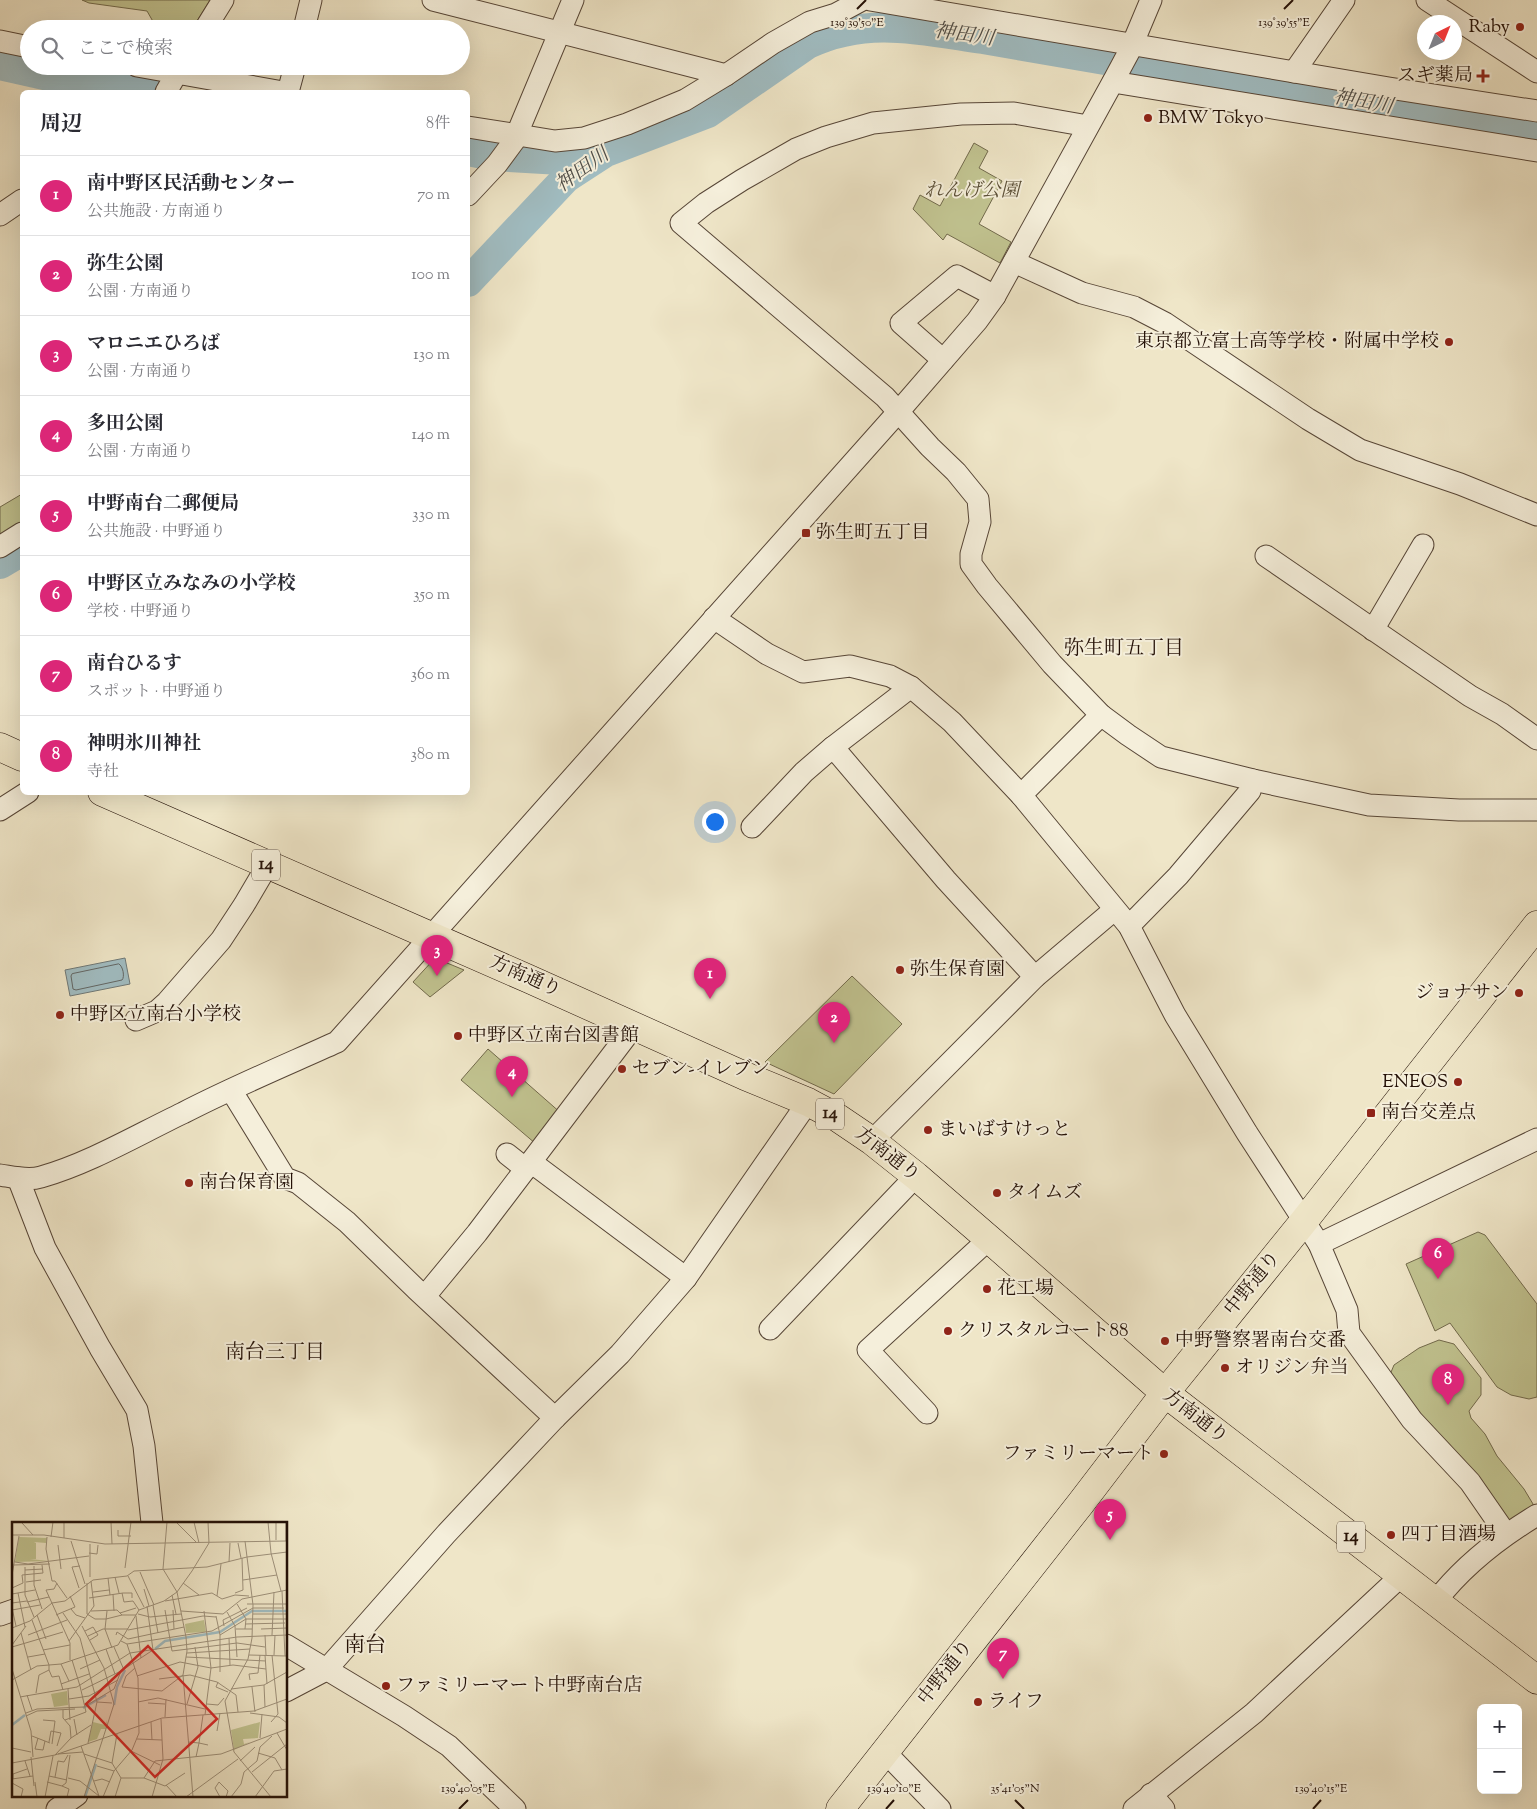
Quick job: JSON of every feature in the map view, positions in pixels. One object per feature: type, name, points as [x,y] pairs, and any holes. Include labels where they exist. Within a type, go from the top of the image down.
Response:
[{"type":"main road","points":[[0,747],[20,756]]},
{"type":"main road","name":"方南通り","points":[[109,795],[745,1076],[808,1102],[838,1118],[872,1141],[916,1176],[1165,1393],[1537,1680]]},
{"type":"main road","name":"中野通り","points":[[840,1809],[1165,1393],[1304,1221],[1537,925]]},
{"type":"street","points":[[211,20],[223,0]]},
{"type":"street","points":[[306,20],[311,0]]},
{"type":"street","points":[[433,0],[726,75]]},
{"type":"street","points":[[470,193],[497,164],[516,138],[573,0]]},
{"type":"street","points":[[470,126],[516,138],[555,141],[584,138],[627,124],[685,100],[780,38],[810,22],[836,14],[862,0]]},
{"type":"street","points":[[870,0],[920,4],[1131,47],[1537,111]]},
{"type":"street","points":[[152,1522],[144,1446],[138,1410],[100,1348],[45,1248],[9,1177],[39,1178],[67,1168],[337,1042],[899,411],[981,315],[995,296],[1114,80],[1131,47],[1151,0]]},
{"type":"street","points":[[1294,72],[1344,0]]},
{"type":"street","points":[[1427,0],[1537,72]]},
{"type":"street","points":[[0,41],[20,45]]},
{"type":"street","points":[[289,90],[293,75]]},
{"type":"street","points":[[174,78],[267,90]]},
{"type":"street","points":[[1114,80],[1537,151]]},
{"type":"street","points":[[1088,126],[1014,113],[961,114],[873,123],[826,137],[796,149],[706,203],[681,223],[885,397],[930,447],[956,472],[978,499],[980,522],[971,554],[971,564],[986,586],[1052,664],[1101,715],[1161,757],[1253,780],[1369,805],[1459,810],[1537,810]]},
{"type":"street","points":[[0,216],[20,201]]},
{"type":"street","points":[[1014,262],[1082,293],[1134,307],[1165,323],[1308,419],[1360,450],[1460,484],[1537,514]]},
{"type":"street","points":[[942,360],[901,323],[957,276],[995,296]]},
{"type":"street","points":[[0,546],[20,534]]},
{"type":"street","points":[[1373,630],[1423,545]]},
{"type":"street","points":[[1266,556],[1537,739]]},
{"type":"street","points":[[714,618],[767,654],[803,672],[850,666],[890,676],[911,687],[952,722],[1021,795],[1129,926],[1175,1015],[1247,1133],[1322,1250],[1347,1310],[1349,1333],[1412,1420],[1470,1482],[1506,1534]]},
{"type":"street","points":[[752,827],[804,772],[833,747],[911,687]]},
{"type":"street","points":[[1021,795],[1101,715]]},
{"type":"street","points":[[833,747],[946,880],[1035,977]]},
{"type":"street","points":[[1129,926],[1178,876],[1250,791],[1253,780]]},
{"type":"street","points":[[0,810],[23,795]]},
{"type":"street","points":[[136,1020],[157,1011],[167,1002],[221,940],[267,866]]},
{"type":"street","points":[[872,1141],[1035,977],[1114,910]]},
{"type":"street","points":[[424,1296],[477,1233],[634,1026]]},
{"type":"street","points":[[231,1090],[285,1178],[298,1183],[347,1222],[555,1418]]},
{"type":"street","points":[[288,1690],[326,1670],[446,1534],[555,1418],[620,1354],[686,1278],[808,1102]]},
{"type":"street","points":[[1322,1250],[1537,1139]]},
{"type":"street","points":[[507,1154],[528,1165],[686,1278]]},
{"type":"street","points":[[770,1329],[916,1176]]},
{"type":"street","points":[[927,1413],[868,1350],[989,1239]]},
{"type":"street","points":[[1436,1601],[1452,1581],[1506,1534],[1537,1515]]},
{"type":"street","points":[[1134,1809],[1157,1802],[1402,1576]]},
{"type":"street","points":[[0,1615],[12,1611]]},
{"type":"street","points":[[288,1647],[404,1716],[449,1746],[515,1809]]},
{"type":"street","points":[[885,1752],[940,1809]]},
{"type":"street","points":[[57,1809],[76,1796]]},
{"type":"green space","points":[[82,0],[210,0],[198,20],[152,20],[147,11],[89,3]]},
{"type":"green space","name":"れんげ公園","points":[[974,143],[988,151],[979,168],[1002,181],[979,224],[1011,242],[1000,263],[947,234],[943,240],[913,209],[920,195],[940,206]]},
{"type":"green space","points":[[20,495],[20,526],[0,540],[0,507]]},
{"type":"green space","points":[[435,958],[464,970],[430,997],[413,982]]},
{"type":"green space","points":[[852,976],[902,1024],[834,1094],[765,1062]]},
{"type":"green space","points":[[488,1049],[562,1114],[536,1144],[461,1080]]},
{"type":"green space","points":[[1478,1232],[1485,1235],[1537,1304],[1537,1397],[1529,1399],[1511,1395],[1497,1387],[1450,1323],[1435,1331],[1406,1264]]},
{"type":"green space","points":[[1439,1340],[1454,1344],[1481,1378],[1481,1395],[1469,1411],[1471,1418],[1485,1434],[1497,1456],[1524,1489],[1533,1504],[1532,1524],[1515,1532],[1389,1377],[1394,1365],[1419,1348]]},
{"type":"water","points":[[125,958],[130,984],[70,996],[65,970]]},
{"type":"waterway","name":"神田川","points":[[470,280],[566,178],[606,152],[708,113],[808,44],[830,35],[852,30],[894,28],[938,32],[1507,129],[1537,132]]},
{"type":"waterway","points":[[0,65],[20,70]]},
{"type":"waterway","points":[[44,75],[138,90]]},
{"type":"waterway","points":[[470,151],[493,156],[561,160],[596,154]]},
{"type":"waterway","name":"神田川","points":[[0,564],[20,552]]},
{"type":"place","name":"Raby","points":[[1520,27]]},
{"type":"place","name":"スギ薬局","points":[[1483,76]]},
{"type":"place","name":"BMW Tokyo","points":[[1148,118]]},
{"type":"place","name":"東京都立富士高等学校・附属中学校","points":[[1449,342]]},
{"type":"place","name":"弥生町五丁目","points":[[806,533]]},
{"type":"place","name":"弥生保育園","points":[[900,970]]},
{"type":"place","name":"マロニエひろば","points":[[437,976]]},
{"type":"place","name":"ジョナサン","points":[[1519,993]]},
{"type":"place","name":"南中野区民活動センター","points":[[710,999]]},
{"type":"place","name":"中野区立南台小学校","points":[[60,1015]]},
{"type":"place","name":"中野区立南台図書館","points":[[458,1036]]},
{"type":"place","name":"弥生公園","points":[[834,1043]]},
{"type":"place","name":"セブン-イレブン","points":[[622,1069]]},
{"type":"place","name":"ENEOS","points":[[1458,1082]]},
{"type":"place","name":"多田公園","points":[[512,1097]]},
{"type":"place","name":"南台交差点","points":[[1371,1113]]},
{"type":"place","name":"まいばすけっと","points":[[928,1130]]},
{"type":"place","name":"南台保育園","points":[[189,1183]]},
{"type":"place","name":"タイムズ","points":[[997,1193]]},
{"type":"place","name":"中野区立みなみの小学校","points":[[1438,1279]]},
{"type":"place","name":"花工場","points":[[987,1289]]},
{"type":"place","name":"クリスタルコート88","points":[[948,1331]]},
{"type":"place","name":"中野警察署南台交番","points":[[1165,1341]]},
{"type":"place","name":"オリジン弁当","points":[[1225,1368]]},
{"type":"place","name":"神明氷川神社","points":[[1448,1405]]},
{"type":"place","name":"ファミリーマート","points":[[1164,1454]]},
{"type":"place","name":"四丁目酒場","points":[[1391,1535]]},
{"type":"place","name":"中野南台二郵便局","points":[[1110,1540]]},
{"type":"place","name":"南台ひるす","points":[[1003,1679]]},
{"type":"place","name":"ファミリーマート中野南台店","points":[[386,1686]]},
{"type":"place","name":"ライフ","points":[[978,1702]]},
{"type":"district","name":"弥生町五丁目","points":[[1124,649]]},
{"type":"district","name":"南台三丁目","points":[[275,1353]]},
{"type":"district","name":"南台","points":[[365,1646]]}]
